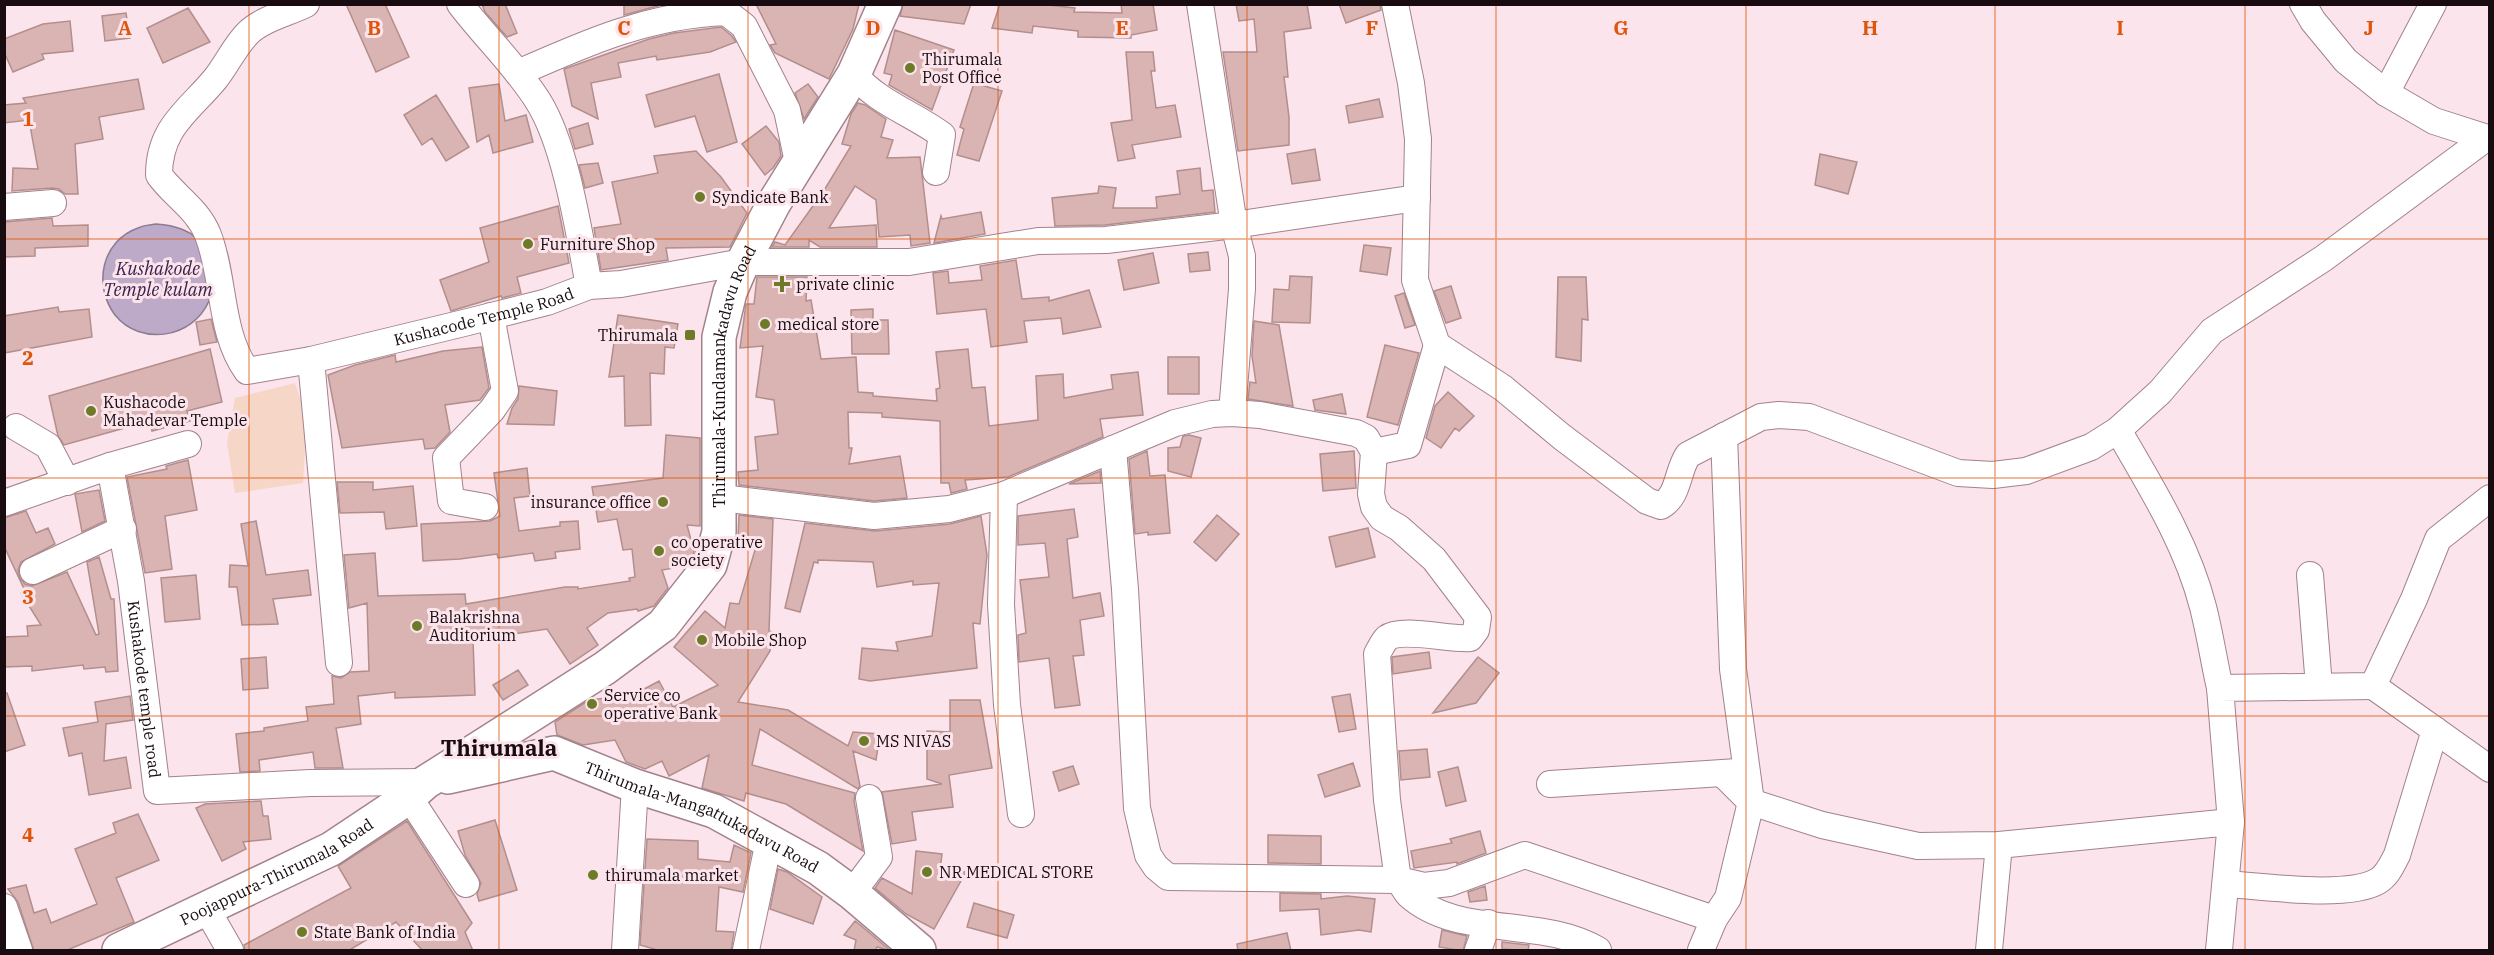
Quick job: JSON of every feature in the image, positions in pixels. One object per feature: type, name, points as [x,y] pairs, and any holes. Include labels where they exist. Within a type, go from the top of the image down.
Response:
[{"type":"main road","name":"Thirumala-Kundamankadavu Road","points":[[417,790],[520,721],[605,668],[663,625],[710,565],[719,532],[721,498],[718,467],[720,337],[730,292],[743,262],[798,162],[854,74],[885,4]]},
{"type":"main road","name":"Thirumala-Mangattukadavu Road","points":[[520,721],[534,741],[554,753],[635,786],[714,811],[818,868],[852,893],[919,951]]},
{"type":"main road","points":[[417,790],[554,753]]},
{"type":"main road","name":"Poojappura-Thirumala Road","points":[[119,951],[330,849],[417,790]]},
{"type":"street","name":"Kushacode Temple Road","points":[[306,4],[260,24],[248,32],[215,78],[172,127],[163,144],[159,160],[159,175],[201,220],[208,234],[235,354],[247,371],[311,360],[548,302],[589,286],[621,284],[743,262],[909,261],[1038,241],[1106,240],[1234,225],[1417,198]]},
{"type":"street","points":[[460,4],[518,73],[539,102],[557,144],[576,219],[589,286]]},
{"type":"street","points":[[1200,4],[1234,225],[1242,256],[1242,289],[1232,413]]},
{"type":"street","points":[[1374,452],[1408,445],[1437,345],[1415,280],[1418,139],[1411,83],[1395,4]]},
{"type":"street","points":[[2303,4],[2313,21],[2346,61],[2386,93],[2434,122],[2488,138]]},
{"type":"street","points":[[2386,93],[2433,4]]},
{"type":"street","points":[[518,73],[604,35],[655,21],[700,13],[726,12],[744,26],[787,110],[798,162]]},
{"type":"street","points":[[854,74],[864,87],[925,122],[942,135],[936,172]]},
{"type":"street","points":[[1437,345],[1503,388],[1562,437],[1654,505],[1661,506],[1669,502],[1688,455],[1761,417],[1779,415],[1809,417],[1958,473],[1993,475],[2035,468],[2091,447],[2118,430],[2160,392],[2212,332],[2324,258],[2488,138]]},
{"type":"street","points":[[4,207],[53,203]]},
{"type":"street","points":[[485,507],[451,501],[446,458],[492,411],[505,391],[491,316]]},
{"type":"street","points":[[311,360],[339,663]]},
{"type":"street","points":[[721,498],[874,516],[949,509],[1004,495],[1037,483],[1174,423],[1212,414],[1232,413],[1260,416],[1356,433],[1365,438],[1374,452],[1371,494],[1374,507],[1382,518],[1399,528],[1434,559],[1478,617],[1476,630],[1470,638],[1456,639],[1398,633],[1386,639],[1377,654],[1387,800],[1398,880],[1407,893],[1428,909],[1445,916],[1542,931],[1586,943],[1598,951]]},
{"type":"street","points":[[16,427],[48,446],[67,482]]},
{"type":"street","points":[[2118,430],[2167,515],[2186,560],[2203,606],[2220,688],[2231,822],[2219,951]]},
{"type":"street","points":[[1701,951],[1714,919],[1728,898],[1751,802],[1735,773],[1724,436]]},
{"type":"street","points":[[4,503],[110,466],[188,444]]},
{"type":"street","points":[[1113,449],[1125,590],[1137,808],[1148,855],[1156,867],[1168,877],[1398,880],[1424,885],[1449,883],[1525,855],[1714,919]]},
{"type":"street","name":"Kushakode temple road","points":[[110,466],[123,529],[157,791],[310,783],[417,790]]},
{"type":"street","points":[[1004,495],[1001,604],[1007,705],[1021,814]]},
{"type":"street","points":[[2373,686],[2414,599],[2438,539],[2490,498]]},
{"type":"street","points":[[33,571],[123,529]]},
{"type":"street","points":[[2310,575],[2319,686]]},
{"type":"street","points":[[2220,688],[2373,686],[2490,769]]},
{"type":"street","points":[[2226,884],[2326,890],[2358,887],[2379,880],[2390,869],[2397,855],[2435,730]]},
{"type":"street","points":[[1550,783],[1735,773]]},
{"type":"street","points":[[625,951],[635,786]]},
{"type":"street","points":[[417,790],[466,884]]},
{"type":"street","points":[[852,893],[879,857],[869,798]]},
{"type":"street","points":[[1751,802],[1822,825],[1918,846],[1999,845],[2231,822]]},
{"type":"street","points":[[746,951],[768,841]]},
{"type":"street","points":[[1989,951],[1999,845]]},
{"type":"street","points":[[4,907],[19,951]]},
{"type":"street","points":[[206,908],[230,951]]},
{"type":"street","points":[[1478,951],[1488,923]]},
{"type":"shaded area","points":[[295,383],[307,418],[303,483],[235,493],[227,443],[235,398]]},
{"type":"water","name":"Kushakode Temple kulam","points":[[156,224],[182,230],[195,236],[199,241],[205,253],[210,295],[201,314],[191,323],[166,334],[138,332],[126,325],[115,315],[104,291],[104,266],[116,243],[125,234],[140,227]]},
{"type":"building","points":[[346,4],[385,4],[409,57],[376,72]]},
{"type":"building","points":[[482,4],[505,4],[517,33],[507,37],[485,12]]},
{"type":"building","points":[[624,4],[665,4],[624,15]]},
{"type":"building","points":[[756,4],[859,4],[853,29],[829,79],[775,53],[770,45],[776,44]]},
{"type":"building","points":[[903,4],[971,4],[964,24],[900,16]]},
{"type":"building","points":[[1000,4],[1039,4],[1075,8],[1074,12],[1122,13],[1121,4],[1153,4],[1157,30],[1131,35],[1131,38],[1078,37],[1078,31],[1033,26],[1032,33],[992,28]]},
{"type":"building","points":[[1236,4],[1307,4],[1311,28],[1284,32],[1288,77],[1284,77],[1289,117],[1289,145],[1238,151],[1223,52],[1257,52],[1254,19],[1239,21]]},
{"type":"building","points":[[1339,4],[1380,4],[1381,10],[1346,23]]},
{"type":"building","points":[[188,8],[210,42],[163,63],[147,28]]},
{"type":"building","points":[[126,13],[130,38],[105,41],[102,16]]},
{"type":"building","points":[[70,21],[73,51],[42,54],[44,59],[13,72],[4,52],[4,39],[43,24]]},
{"type":"building","points":[[721,27],[736,42],[710,52],[657,60],[656,56],[618,63],[621,77],[591,83],[598,119],[572,106],[564,69],[649,39],[674,33]]},
{"type":"building","points":[[895,30],[954,50],[932,110],[889,85],[892,75],[884,73]]},
{"type":"building","points":[[1126,52],[1153,52],[1155,71],[1151,71],[1156,108],[1175,105],[1181,137],[1132,145],[1135,158],[1118,161],[1111,123],[1132,120]]},
{"type":"building","points":[[719,74],[737,142],[707,152],[695,116],[655,127],[646,95]]},
{"type":"building","points":[[138,79],[144,109],[99,117],[103,139],[75,144],[78,194],[65,194],[59,189],[52,188],[12,191],[13,168],[38,169],[29,120],[4,123],[4,105],[26,103],[23,98]]},
{"type":"building","points":[[974,83],[1002,91],[979,161],[957,155],[964,129],[960,127]]},
{"type":"building","points":[[499,84],[505,121],[526,115],[533,142],[493,153],[489,135],[477,142],[469,88]]},
{"type":"building","points":[[808,84],[818,97],[804,119],[795,93]]},
{"type":"building","points":[[436,95],[469,147],[446,161],[432,138],[422,145],[404,115]]},
{"type":"building","points":[[1379,99],[1383,117],[1349,123],[1346,106]]},
{"type":"building","points":[[858,103],[886,119],[881,137],[893,140],[887,158],[920,157],[930,243],[911,246],[910,235],[879,237],[876,200],[855,186],[829,228],[876,225],[877,247],[820,247],[809,240],[809,247],[772,247],[775,242],[785,245],[823,192],[851,146],[842,144],[851,114]]},
{"type":"building","points":[[588,123],[593,144],[575,149],[569,129]]},
{"type":"building","points":[[766,126],[779,142],[781,156],[765,175],[742,144]]},
{"type":"building","points":[[1315,149],[1320,180],[1292,184],[1287,154]]},
{"type":"building","points":[[696,151],[721,177],[747,213],[730,247],[666,248],[668,260],[601,270],[594,228],[621,224],[612,182],[658,173],[654,156]]},
{"type":"building","points":[[1820,154],[1857,162],[1848,194],[1815,185]]},
{"type":"building","points":[[598,163],[603,183],[585,188],[579,165]]},
{"type":"building","points":[[1200,168],[1202,191],[1213,190],[1215,212],[1105,225],[1055,226],[1052,198],[1098,193],[1099,186],[1116,188],[1113,208],[1157,208],[1156,197],[1180,194],[1177,171]]},
{"type":"building","name":"Furniture Shop","points":[[558,206],[569,263],[517,277],[521,293],[502,298],[501,296],[451,311],[440,280],[489,262],[480,228]]},
{"type":"building","points":[[981,212],[985,234],[934,243],[941,216],[942,219]]},
{"type":"building","points":[[52,218],[53,226],[88,225],[88,246],[35,248],[35,256],[4,257],[4,222]]},
{"type":"building","points":[[1364,245],[1391,248],[1387,275],[1360,271]]},
{"type":"building","points":[[1208,252],[1210,270],[1190,272],[1188,254]]},
{"type":"building","points":[[1153,253],[1159,283],[1124,290],[1118,260]]},
{"type":"building","points":[[1016,260],[1022,299],[1049,297],[1049,301],[1089,290],[1101,327],[1063,334],[1061,318],[1024,321],[1027,342],[991,347],[986,309],[937,314],[933,273],[948,271],[949,283],[982,280],[980,266]]},
{"type":"building","points":[[1290,276],[1312,277],[1310,323],[1272,322],[1274,289],[1289,290]]},
{"type":"building","points":[[757,277],[807,277],[806,301],[811,300],[821,359],[856,357],[858,392],[873,393],[873,396],[937,401],[936,389],[940,388],[936,352],[968,349],[972,388],[985,387],[989,426],[1038,420],[1036,376],[1063,374],[1064,398],[1113,389],[1111,375],[1138,372],[1143,415],[1100,419],[1103,437],[1008,477],[965,480],[967,489],[951,493],[949,483],[941,483],[940,421],[882,417],[882,413],[848,412],[849,448],[852,448],[849,464],[900,456],[907,498],[874,501],[739,485],[738,472],[758,470],[755,437],[778,434],[774,400],[756,397],[763,346],[740,348],[746,304],[754,304]]},
{"type":"building","points":[[1558,277],[1586,277],[1588,320],[1582,319],[1581,361],[1556,357]]},
{"type":"building","points":[[1451,286],[1461,318],[1446,323],[1434,291]]},
{"type":"building","points":[[1404,293],[1415,325],[1405,328],[1395,296]]},
{"type":"building","points":[[58,307],[59,312],[89,309],[92,337],[4,353],[4,316]]},
{"type":"building","points":[[873,309],[873,320],[888,320],[889,354],[852,354],[851,310]]},
{"type":"building","points":[[618,315],[678,324],[674,348],[665,347],[664,374],[650,373],[651,425],[625,426],[624,376],[609,377]]},
{"type":"building","points":[[211,319],[217,342],[200,345],[196,322]]},
{"type":"building","points":[[1254,321],[1279,325],[1293,406],[1248,399],[1250,382],[1256,383],[1252,356]]},
{"type":"building","points":[[1385,345],[1419,353],[1398,425],[1367,417]]},
{"type":"building","points":[[482,347],[489,388],[480,400],[445,405],[450,432],[435,448],[425,449],[423,439],[342,448],[328,375],[355,365],[395,355],[396,362],[443,351]]},
{"type":"building","points":[[210,349],[222,402],[187,411],[190,421],[152,431],[150,421],[64,445],[58,436],[49,396]]},
{"type":"building","points":[[1168,357],[1199,357],[1199,394],[1168,394]]},
{"type":"building","points":[[519,386],[557,391],[554,425],[507,424],[512,408],[518,399]]},
{"type":"building","points":[[1448,392],[1474,416],[1459,431],[1455,428],[1441,448],[1426,438],[1435,406]]},
{"type":"building","points":[[1342,394],[1346,414],[1315,410],[1313,400]]},
{"type":"building","points":[[666,435],[700,438],[700,526],[687,525],[694,551],[693,556],[685,566],[662,570],[668,588],[654,606],[638,611],[637,609],[608,613],[587,628],[598,645],[570,664],[547,629],[473,640],[475,695],[395,698],[395,692],[358,696],[361,724],[336,728],[343,768],[315,768],[313,752],[259,760],[260,771],[240,772],[236,734],[264,731],[264,728],[308,721],[306,707],[334,704],[332,676],[341,678],[350,672],[369,671],[367,603],[349,608],[344,555],[375,553],[378,596],[465,594],[466,604],[565,587],[578,587],[578,589],[630,581],[629,578],[635,577],[632,549],[623,550],[617,519],[598,522],[592,487],[663,478]]},
{"type":"building","points":[[1183,436],[1201,438],[1191,477],[1168,471],[1168,448],[1180,447]]},
{"type":"building","points":[[1147,451],[1150,476],[1165,475],[1170,533],[1135,534],[1129,459]]},
{"type":"building","points":[[1354,451],[1356,488],[1323,491],[1320,454]]},
{"type":"building","points":[[188,460],[197,510],[165,516],[172,569],[145,573],[127,477],[167,469],[166,466]]},
{"type":"building","points":[[527,468],[530,496],[514,498],[519,531],[560,526],[560,522],[578,521],[580,549],[555,552],[556,558],[535,561],[533,553],[498,558],[497,554],[423,561],[421,524],[490,521],[500,516],[494,473]]},
{"type":"building","points":[[1100,471],[1101,483],[1069,484]]},
{"type":"building","points":[[337,482],[373,482],[373,490],[413,486],[417,526],[386,529],[384,512],[340,513]]},
{"type":"building","points":[[99,490],[105,521],[82,532],[75,494]]},
{"type":"building","points":[[1074,509],[1078,537],[1067,539],[1073,598],[1100,593],[1104,616],[1080,620],[1084,655],[1073,656],[1080,705],[1055,708],[1049,658],[1019,662],[1018,635],[1026,633],[1020,580],[1049,577],[1045,543],[1018,545],[1018,516]]},
{"type":"building","points":[[26,511],[36,533],[48,528],[55,544],[21,562],[18,570],[20,578],[25,584],[32,586],[67,572],[96,635],[99,634],[87,562],[99,557],[111,599],[114,599],[118,671],[106,672],[105,667],[84,669],[83,665],[32,671],[32,666],[4,667],[4,637],[28,636],[27,626],[41,625],[21,593],[25,591],[4,546],[4,518]]},
{"type":"building","points":[[739,515],[773,519],[769,631],[773,632],[770,651],[738,702],[788,710],[848,746],[853,732],[880,734],[876,760],[853,751],[860,786],[858,789],[760,729],[752,765],[855,793],[854,801],[863,851],[786,804],[746,793],[744,801],[702,788],[709,755],[669,776],[662,761],[645,769],[626,762],[615,740],[583,745],[557,735],[555,722],[589,700],[633,695],[659,681],[673,707],[718,685],[674,647],[705,611],[725,628],[730,603],[739,604],[758,540],[738,539]]},
{"type":"building","points":[[1217,515],[1239,534],[1216,561],[1194,542]]},
{"type":"building","points":[[981,516],[987,555],[980,624],[973,623],[977,668],[870,681],[859,679],[862,648],[898,651],[896,642],[932,636],[939,583],[913,585],[913,581],[877,587],[873,562],[818,560],[818,563],[814,562],[800,612],[785,608],[805,523],[875,531],[950,524]]},
{"type":"building","points":[[256,521],[266,575],[308,570],[311,595],[273,599],[278,624],[242,625],[237,587],[229,587],[230,565],[248,566],[241,524]]},
{"type":"building","points":[[1368,528],[1375,557],[1336,567],[1329,537]]},
{"type":"building","points":[[196,575],[200,619],[165,622],[161,578]]},
{"type":"building","points":[[1429,652],[1431,668],[1393,674],[1392,657]]},
{"type":"building","points":[[266,657],[268,688],[243,690],[241,659]]},
{"type":"building","points":[[1478,657],[1499,673],[1476,703],[1433,713]]},
{"type":"building","points":[[518,670],[528,685],[503,700],[493,685]]},
{"type":"building","points":[[4,693],[7,693],[25,745],[4,752]]},
{"type":"building","points":[[1350,694],[1356,729],[1339,732],[1332,697]]},
{"type":"building","points":[[130,696],[133,720],[106,724],[104,761],[126,757],[131,788],[89,795],[82,753],[69,756],[63,728],[98,722],[95,702]]},
{"type":"building","points":[[950,700],[980,700],[992,768],[949,775],[953,807],[912,812],[916,840],[892,844],[882,792],[942,784],[927,779],[927,731],[950,732]]},
{"type":"building","points":[[1427,749],[1430,777],[1401,780],[1399,751]]},
{"type":"building","points":[[1353,763],[1360,786],[1325,797],[1318,775]]},
{"type":"building","points":[[1073,766],[1079,784],[1059,791],[1053,772]]},
{"type":"building","points":[[1458,767],[1466,801],[1446,806],[1438,772]]},
{"type":"building","points":[[261,801],[263,816],[268,816],[271,839],[243,842],[246,849],[222,861],[196,808],[205,804]]},
{"type":"building","points":[[138,814],[159,860],[116,878],[134,922],[65,951],[34,951],[18,902],[8,889],[26,885],[34,913],[46,909],[51,923],[97,904],[75,849],[116,833],[113,823]]},
{"type":"building","points":[[495,820],[517,890],[479,901],[477,894],[481,883],[465,855],[458,831]]},
{"type":"building","points":[[407,821],[472,923],[465,932],[473,951],[423,951],[396,922],[348,951],[245,951],[244,945],[351,888],[338,866]]},
{"type":"building","points":[[1480,831],[1486,853],[1457,864],[1457,862],[1414,868],[1411,851],[1452,843],[1450,839]]},
{"type":"building","points":[[1268,835],[1321,836],[1321,864],[1268,863]]},
{"type":"building","points":[[647,839],[698,841],[698,859],[730,862],[734,845],[751,853],[743,892],[719,887],[716,931],[734,932],[731,951],[661,951],[640,945]]},
{"type":"building","points":[[916,851],[942,854],[940,870],[966,872],[934,929],[906,914],[875,888],[882,878],[912,894]]},
{"type":"building","points":[[778,869],[787,872],[822,897],[813,924],[770,909]]},
{"type":"building","points":[[1485,886],[1487,900],[1470,902],[1468,892]]},
{"type":"building","points":[[1280,893],[1321,894],[1321,899],[1347,896],[1375,899],[1371,932],[1359,930],[1321,935],[1319,909],[1280,911]]},
{"type":"building","points":[[974,903],[1014,915],[1007,938],[967,927]]},
{"type":"building","points":[[855,921],[891,951],[877,947],[875,951],[854,951],[856,940],[844,935]]},
{"type":"building","points":[[1442,930],[1467,936],[1463,951],[1439,947]]},
{"type":"building","points":[[1287,933],[1291,951],[1238,951],[1237,944]]},
{"type":"building","points":[[1502,942],[1529,945],[1528,951],[1502,949]]},
{"type":"place","name":"Thirumala Post Office","points":[[910,68]]},
{"type":"place","name":"Syndicate Bank","points":[[700,197]]},
{"type":"place","name":"Furniture Shop","points":[[528,244]]},
{"type":"place","name":"private clinic","points":[[782,284]]},
{"type":"place","name":"medical store","points":[[765,324]]},
{"type":"place","name":"Thirumala","points":[[690,335]]},
{"type":"place","name":"Kushacode Mahadevar Temple","points":[[91,411]]},
{"type":"place","name":"insurance office","points":[[663,502]]},
{"type":"place","name":"co operative society","points":[[659,551]]},
{"type":"place","name":"Balakrishna Auditorium","points":[[417,626]]},
{"type":"place","name":"Mobile Shop","points":[[702,640]]},
{"type":"place","name":"Service co operative Bank","points":[[592,704]]},
{"type":"place","name":"MS NIVAS","points":[[864,741]]},
{"type":"place","name":"NR MEDICAL STORE","points":[[927,872]]},
{"type":"place","name":"thirumala market","points":[[593,875]]},
{"type":"place","name":"State Bank of India","points":[[302,932]]},
{"type":"district","name":"Thirumala","points":[[499,748]]}]
